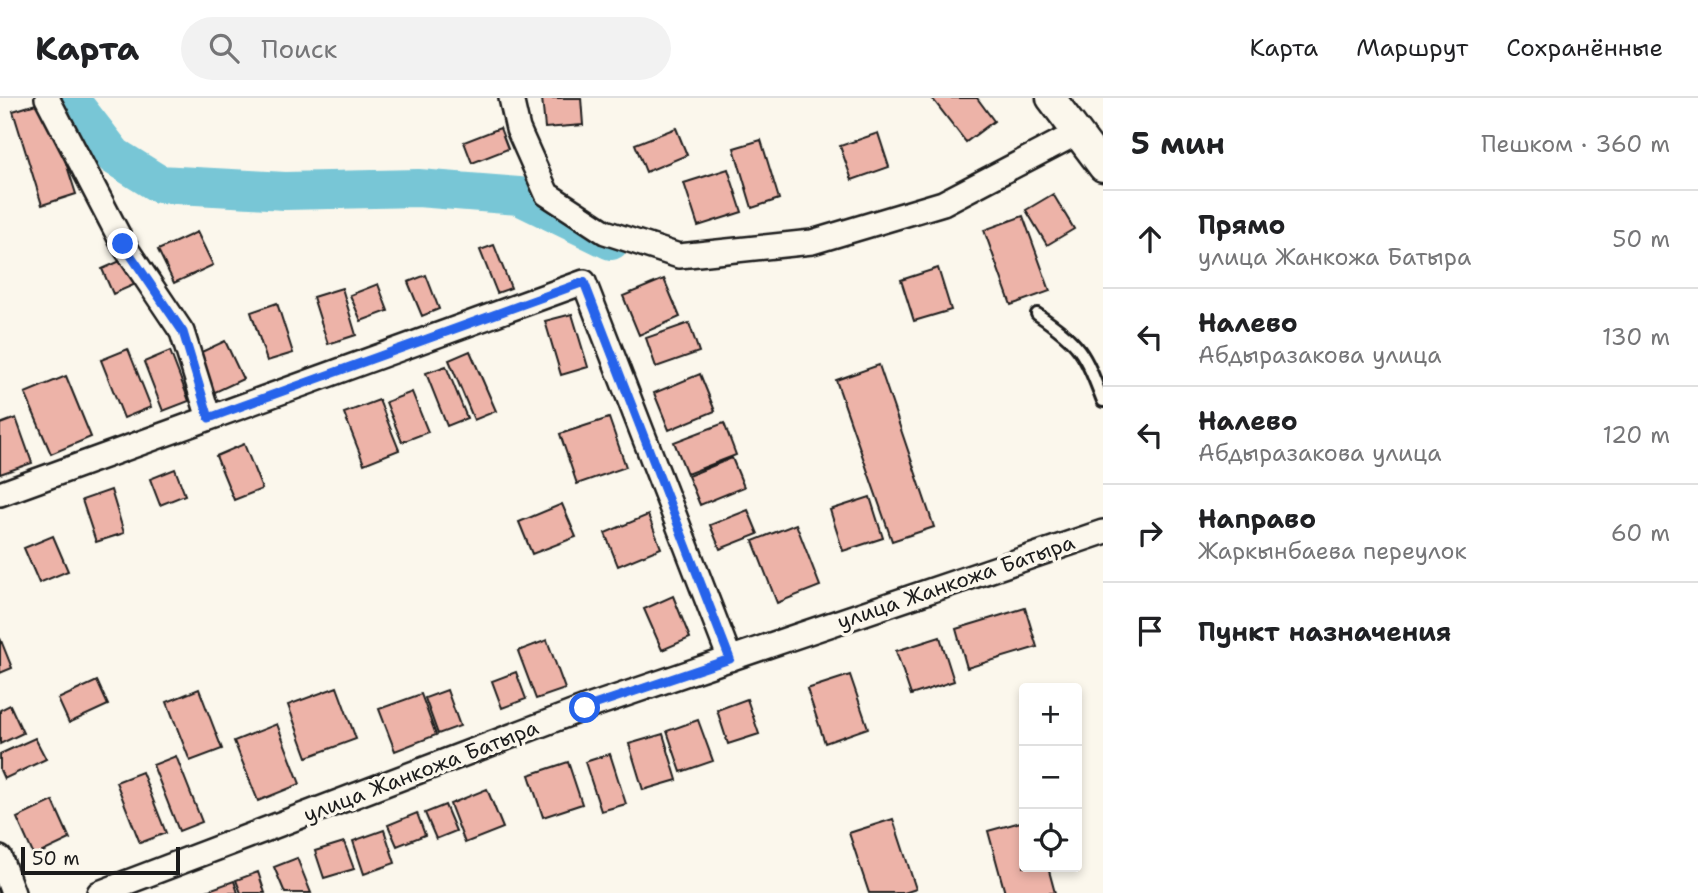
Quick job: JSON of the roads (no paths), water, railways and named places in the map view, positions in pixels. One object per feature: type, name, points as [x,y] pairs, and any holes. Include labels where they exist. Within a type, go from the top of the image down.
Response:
[{"type":"street","points":[[47,98],[123,244],[183,332],[209,418]]},
{"type":"street","points":[[511,98],[518,129],[547,194],[605,232],[680,256],[812,242],[943,203],[1077,133]]},
{"type":"street","points":[[1052,98],[1103,167]]},
{"type":"street","points":[[0,494],[584,282],[730,659]]},
{"type":"street","name":"улица Жанкожа Батыра","points":[[99,893],[585,708],[1103,532]]},
{"type":"street","points":[[0,858],[13,893]]},
{"type":"lane","points":[[1038,314],[1067,334],[1087,358],[1103,401]]},
{"type":"waterway","points":[[69,98],[114,156],[159,184],[285,191],[418,188],[519,196],[611,241]]}]
